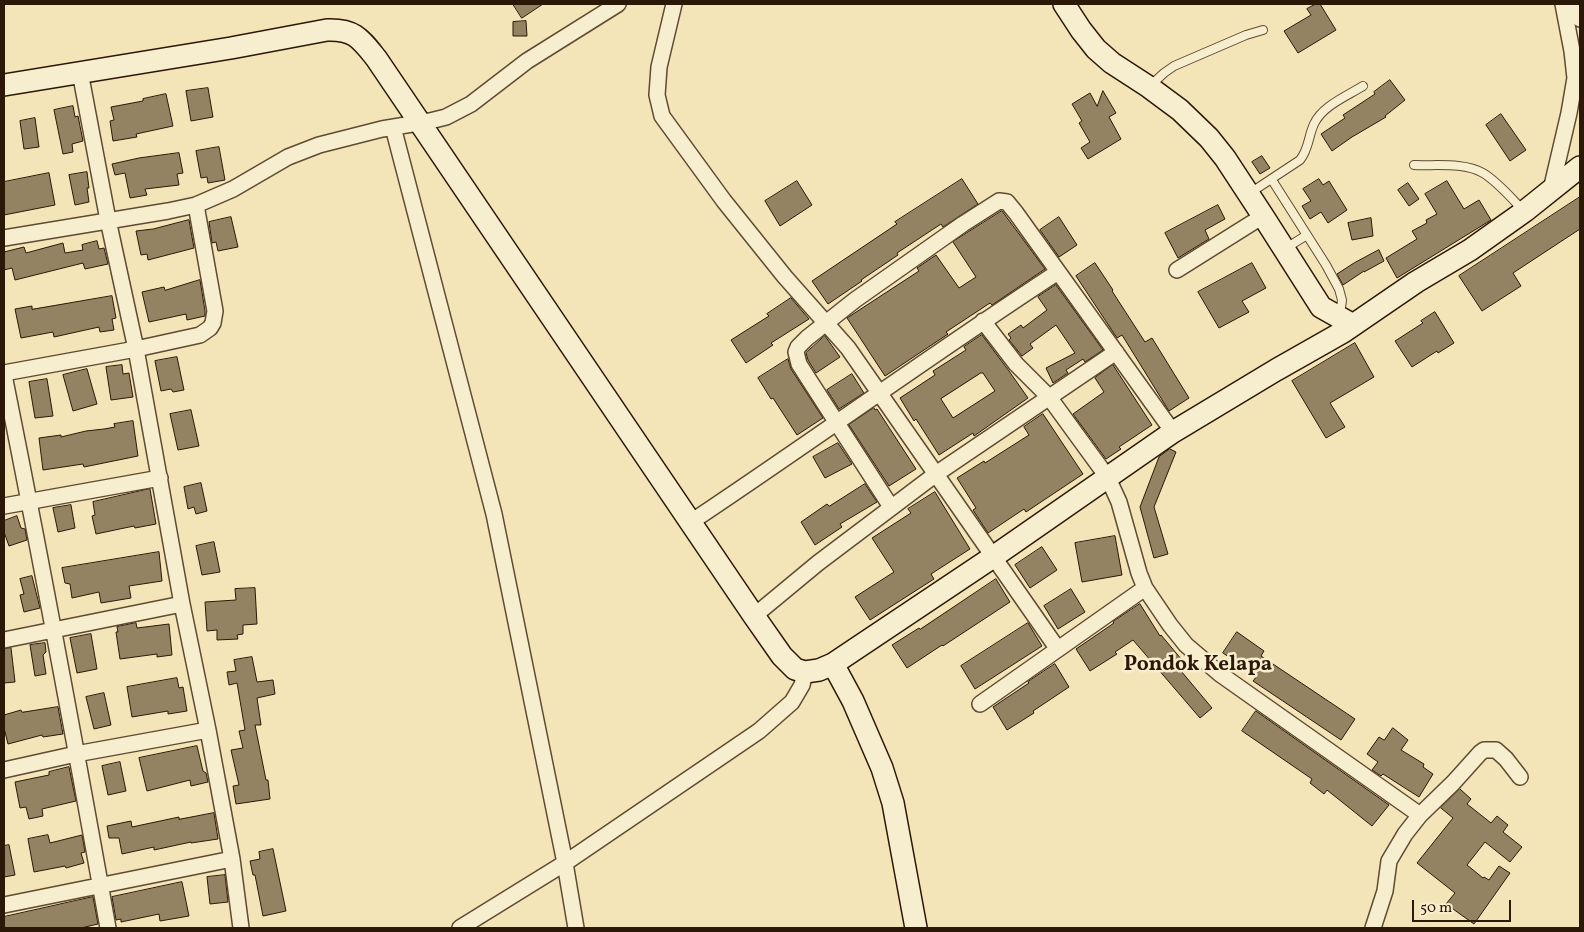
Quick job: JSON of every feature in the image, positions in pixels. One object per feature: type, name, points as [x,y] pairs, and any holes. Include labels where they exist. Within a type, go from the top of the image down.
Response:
[{"type":"street","points":[[4,238],[196,205],[233,190],[288,157],[319,145],[393,127],[439,120],[459,111],[527,61],[618,4]]},
{"type":"street","points":[[674,4],[659,67],[657,95],[662,116],[742,224],[785,277],[848,348],[993,558],[1058,648]]},
{"type":"street","points":[[1064,4],[1096,49],[1112,63],[1149,87],[1194,122],[1225,158],[1285,249],[1338,316]]},
{"type":"street","points":[[1551,190],[1571,105],[1575,78],[1574,60],[1563,4]]},
{"type":"street","points":[[1570,4],[1580,20]]},
{"type":"street","points":[[4,85],[231,48],[327,30],[347,31],[359,38],[376,58],[754,616],[790,665],[805,672],[819,670],[833,664],[993,558],[1173,432],[1320,345],[1338,316],[1416,282],[1470,250],[1525,211],[1580,167]]},
{"type":"street","points":[[80,72],[108,220],[136,349],[182,604],[208,730],[232,859],[241,928]]},
{"type":"street","points":[[393,127],[494,514],[565,863],[576,928]]},
{"type":"street","points":[[891,507],[802,370],[796,354],[797,349],[802,342],[855,300],[963,224],[1002,200],[1007,202],[1016,212],[1173,432]]},
{"type":"street","points":[[108,928],[54,629],[4,374],[200,335],[210,328],[215,311],[196,205]]},
{"type":"street","points":[[1177,270],[1264,216]]},
{"type":"street","points":[[691,522],[837,424],[983,321],[1058,272]]},
{"type":"street","points":[[1320,345],[1338,316]]},
{"type":"street","points":[[983,321],[1016,364],[1049,397],[1108,478],[1119,502],[1145,588],[1186,645],[1202,660],[1420,815]]},
{"type":"street","points":[[754,616],[891,507],[936,474],[1116,352]]},
{"type":"street","points":[[4,506],[160,478]]},
{"type":"street","points":[[980,704],[1145,588]]},
{"type":"street","points":[[4,640],[182,604]]},
{"type":"street","points":[[833,664],[853,701],[882,768],[893,803],[916,928]]},
{"type":"street","points":[[460,928],[565,863],[759,731],[792,702],[802,685],[805,672]]},
{"type":"street","points":[[4,770],[76,754],[208,730]]},
{"type":"street","points":[[1373,928],[1385,891],[1389,861],[1405,834],[1420,815],[1453,783],[1473,759],[1484,750],[1496,750],[1520,777]]},
{"type":"street","points":[[4,905],[232,859]]},
{"type":"lane","points":[[1149,87],[1174,66],[1262,30]]},
{"type":"lane","points":[[1248,194],[1300,160],[1306,154],[1312,129],[1318,117],[1325,110],[1363,86]]},
{"type":"lane","points":[[1414,165],[1472,168],[1484,173],[1525,211]]},
{"type":"lane","points":[[1272,180],[1326,265],[1341,295],[1342,303],[1338,316]]},
{"type":"lane","points":[[1285,249],[1307,235]]},
{"type":"building","points":[[513,4],[543,4],[522,18]]},
{"type":"building","points":[[1320,4],[1336,30],[1298,53],[1284,31],[1311,15],[1307,9]]},
{"type":"building","points":[[526,21],[527,36],[513,36],[513,22]]},
{"type":"building","points":[[1390,80],[1405,100],[1386,117],[1332,151],[1321,134],[1345,118],[1343,115],[1375,94],[1374,92]]},
{"type":"building","points":[[208,88],[213,117],[191,121],[186,91]]},
{"type":"building","points":[[1103,91],[1116,113],[1109,117],[1121,139],[1088,159],[1081,148],[1090,142],[1079,123],[1082,121],[1072,104],[1090,93],[1097,106]]},
{"type":"building","points":[[166,94],[173,126],[136,134],[137,137],[113,141],[110,121],[114,120],[111,107],[143,101],[143,99]]},
{"type":"building","points":[[73,106],[75,117],[78,116],[83,141],[72,144],[73,152],[63,154],[54,110]]},
{"type":"building","points":[[1501,114],[1526,150],[1510,161],[1486,125]]},
{"type":"building","points":[[35,118],[39,147],[24,149],[20,121]]},
{"type":"building","points":[[219,147],[225,180],[208,183],[207,177],[201,178],[196,151]]},
{"type":"building","points":[[179,153],[183,173],[177,174],[179,185],[145,189],[147,195],[130,198],[125,173],[115,175],[112,164],[139,158]]},
{"type":"building","points":[[1262,156],[1270,168],[1260,174],[1252,162]]},
{"type":"building","points":[[87,172],[89,202],[75,205],[69,175]]},
{"type":"building","points":[[49,173],[55,205],[4,215],[4,182]]},
{"type":"building","points":[[962,179],[978,204],[943,227],[941,224],[897,253],[898,255],[828,304],[812,281],[897,224],[895,222]]},
{"type":"building","points":[[1319,179],[1323,185],[1329,181],[1347,210],[1328,223],[1321,212],[1310,219],[1302,206],[1311,201],[1303,189]]},
{"type":"building","points":[[797,181],[812,205],[780,226],[765,201]]},
{"type":"building","points":[[1447,181],[1464,209],[1479,200],[1491,220],[1397,278],[1386,258],[1417,239],[1412,231],[1427,223],[1426,220],[1437,214],[1425,194]]},
{"type":"building","points":[[1408,183],[1419,199],[1409,206],[1398,190]]},
{"type":"building","points":[[1580,197],[1580,229],[1513,273],[1521,286],[1482,311],[1459,276]]},
{"type":"building","points":[[1218,205],[1225,219],[1205,230],[1209,239],[1178,258],[1165,233]]},
{"type":"building","points":[[1002,211],[1045,269],[992,305],[990,303],[946,332],[948,334],[885,376],[847,318],[919,271],[917,268],[936,255],[959,288],[976,277],[953,242]]},
{"type":"building","points":[[231,217],[238,247],[218,251],[216,242],[212,243],[209,222]]},
{"type":"building","points":[[1059,217],[1077,245],[1059,257],[1040,230]]},
{"type":"building","points":[[1371,218],[1373,236],[1352,240],[1348,223]]},
{"type":"building","points":[[189,220],[194,248],[148,260],[147,254],[141,255],[136,231]]},
{"type":"building","points":[[97,241],[99,249],[104,248],[108,264],[85,269],[83,263],[15,280],[12,268],[4,270],[4,252],[24,247],[26,253],[63,243],[65,253],[83,250],[82,245]]},
{"type":"building","points":[[1379,250],[1384,261],[1343,285],[1337,274]]},
{"type":"building","points":[[1095,263],[1145,342],[1152,338],[1189,398],[1169,411],[1122,335],[1117,338],[1076,276]]},
{"type":"building","points":[[1252,263],[1266,288],[1242,301],[1249,312],[1219,328],[1198,292]]},
{"type":"building","points":[[200,280],[205,316],[187,320],[186,314],[149,322],[142,292],[164,287],[165,290]]},
{"type":"building","points":[[1056,285],[1103,350],[1085,362],[1083,359],[1066,370],[1068,373],[1053,383],[1046,368],[1075,353],[1056,325],[1030,344],[1033,348],[1022,356],[1009,340],[1011,338],[1008,334],[1021,325],[1023,328],[1047,310],[1038,297]]},
{"type":"building","points":[[112,296],[116,318],[112,319],[114,330],[100,332],[99,327],[54,337],[53,332],[21,338],[15,309],[32,306],[32,309]]},
{"type":"building","points":[[791,298],[809,319],[771,343],[773,345],[746,363],[731,340],[769,316],[767,314]]},
{"type":"building","points":[[1435,312],[1454,343],[1412,367],[1395,341],[1423,323],[1421,321]]},
{"type":"building","points":[[982,335],[1028,398],[974,436],[973,433],[939,455],[900,398],[935,375],[933,371],[966,350],[964,347]],"holes":[[[983,373],[995,391],[953,418],[941,399]]]},
{"type":"building","points":[[825,336],[840,357],[816,373],[806,353]]},
{"type":"building","points":[[1355,343],[1374,377],[1330,403],[1345,427],[1326,438],[1292,381]]},
{"type":"building","points":[[177,357],[184,390],[173,392],[171,389],[161,391],[155,361]]},
{"type":"building","points":[[788,359],[791,369],[823,418],[797,435],[758,378]]},
{"type":"building","points":[[122,365],[123,374],[129,373],[133,397],[111,400],[106,367]]},
{"type":"building","points":[[1113,365],[1152,425],[1119,447],[1121,449],[1106,459],[1073,414],[1104,392],[1095,378]]},
{"type":"building","points":[[87,369],[97,404],[73,411],[63,375]]},
{"type":"building","points":[[852,374],[864,393],[839,409],[827,390]]},
{"type":"building","points":[[47,379],[53,416],[35,418],[29,382]]},
{"type":"building","points":[[874,408],[875,410],[877,409],[916,469],[889,486],[849,425]]},
{"type":"building","points":[[191,410],[199,446],[178,450],[170,414]]},
{"type":"building","points":[[1043,414],[1083,474],[1026,512],[1024,509],[988,533],[973,510],[976,508],[957,478],[1029,435],[1024,427]]},
{"type":"building","points":[[133,421],[138,456],[84,467],[83,464],[43,470],[39,438],[61,435],[61,437],[115,427],[114,424]]},
{"type":"building","points":[[838,443],[852,464],[825,478],[813,457]]},
{"type":"building","points":[[1170,449],[1176,452],[1154,507],[1168,554],[1154,558],[1140,507],[1159,457]]},
{"type":"building","points":[[201,483],[207,511],[196,514],[194,507],[188,509],[184,487]]},
{"type":"building","points":[[865,484],[877,502],[840,524],[842,527],[815,545],[801,522],[827,504],[829,506]]},
{"type":"building","points":[[150,489],[156,524],[135,528],[134,526],[96,534],[92,516],[95,515],[93,502]]},
{"type":"building","points":[[935,492],[970,549],[931,574],[934,579],[870,620],[855,597],[894,572],[872,538],[911,513],[908,509]]},
{"type":"building","points":[[71,505],[75,528],[58,532],[53,508]]},
{"type":"building","points":[[17,516],[21,528],[25,529],[27,540],[9,546],[4,532],[4,521]]},
{"type":"building","points":[[1115,536],[1122,575],[1082,582],[1075,543]]},
{"type":"building","points":[[214,542],[220,572],[202,575],[196,546]]},
{"type":"building","points":[[1042,547],[1057,570],[1030,588],[1015,565]]},
{"type":"building","points":[[159,552],[162,581],[129,586],[131,598],[101,603],[99,592],[72,598],[70,584],[65,583],[62,568]]},
{"type":"building","points":[[32,576],[40,608],[24,612],[20,595],[24,594],[20,579]]},
{"type":"building","points":[[996,579],[1010,602],[907,668],[892,645]]},
{"type":"building","points":[[255,588],[257,624],[243,625],[243,634],[237,635],[238,639],[217,640],[217,630],[207,631],[205,602],[236,600],[235,589]]},
{"type":"building","points":[[1071,589],[1085,612],[1058,629],[1044,606]]},
{"type":"building","points":[[1140,604],[1160,636],[1182,660],[1176,665],[1212,708],[1200,718],[1133,640],[1115,652],[1117,654],[1090,671],[1076,649]]},
{"type":"building","points":[[136,623],[137,628],[169,624],[172,655],[157,657],[157,654],[120,659],[117,627]]},
{"type":"building","points":[[1028,623],[1042,646],[975,689],[961,666]]},
{"type":"building","points":[[1237,632],[1264,651],[1261,656],[1355,719],[1341,740],[1253,681],[1257,676],[1223,653]]},
{"type":"building","points":[[91,634],[97,669],[77,673],[70,638]]},
{"type":"building","points":[[45,643],[46,652],[43,655],[46,674],[35,676],[30,645]]},
{"type":"building","points":[[11,648],[15,682],[4,683],[4,649]]},
{"type":"building","points":[[252,657],[257,682],[273,680],[275,694],[257,698],[261,725],[255,725],[266,780],[268,780],[270,799],[236,804],[233,786],[239,785],[231,750],[243,748],[239,731],[245,730],[237,683],[229,685],[227,672],[236,671],[234,660]]},
{"type":"building","points":[[1055,664],[1069,687],[1007,730],[993,707]]},
{"type":"building","points":[[177,678],[179,688],[183,687],[187,711],[168,714],[168,711],[132,717],[127,687]]},
{"type":"building","points":[[104,693],[111,725],[94,729],[86,697]]},
{"type":"building","points":[[58,707],[63,734],[43,737],[42,735],[8,744],[4,728],[4,715],[21,710],[22,712]]},
{"type":"building","points":[[1256,711],[1389,805],[1372,826],[1327,790],[1324,794],[1310,783],[1312,779],[1242,731]]},
{"type":"building","points":[[1393,728],[1408,740],[1401,750],[1424,764],[1423,767],[1433,774],[1419,797],[1383,774],[1381,776],[1372,770],[1378,762],[1367,754],[1379,737],[1384,740]]},
{"type":"building","points":[[197,746],[203,771],[206,773],[208,782],[191,786],[190,780],[147,791],[139,758]]},
{"type":"building","points":[[120,762],[126,791],[108,795],[102,766]]},
{"type":"building","points":[[69,767],[76,801],[42,809],[43,816],[29,819],[26,807],[20,808],[15,782],[49,775],[49,772]]},
{"type":"building","points":[[1460,789],[1471,799],[1467,804],[1491,823],[1497,816],[1508,825],[1503,832],[1522,847],[1510,862],[1485,842],[1467,865],[1483,878],[1489,880],[1499,866],[1510,873],[1474,924],[1446,904],[1455,893],[1417,863],[1453,818],[1441,808]]},
{"type":"building","points":[[214,813],[218,839],[191,842],[154,850],[154,847],[122,854],[119,838],[109,838],[107,826],[131,821],[132,827],[179,817],[179,819]]},
{"type":"building","points":[[48,835],[50,843],[82,835],[85,852],[81,853],[84,863],[66,868],[65,866],[34,872],[28,839]]},
{"type":"building","points":[[9,845],[15,875],[4,877],[4,846]]},
{"type":"building","points":[[273,849],[286,911],[263,916],[255,875],[253,875],[250,861],[260,859],[259,852]]},
{"type":"building","points":[[225,875],[228,902],[210,904],[207,877]]},
{"type":"building","points":[[182,882],[189,916],[160,921],[159,914],[121,922],[121,919],[116,920],[112,897]]},
{"type":"building","points":[[93,897],[98,924],[81,928],[4,928],[4,917]]},
{"type":"district","name":"Pondok Kelapa","points":[[1198,666]]}]
